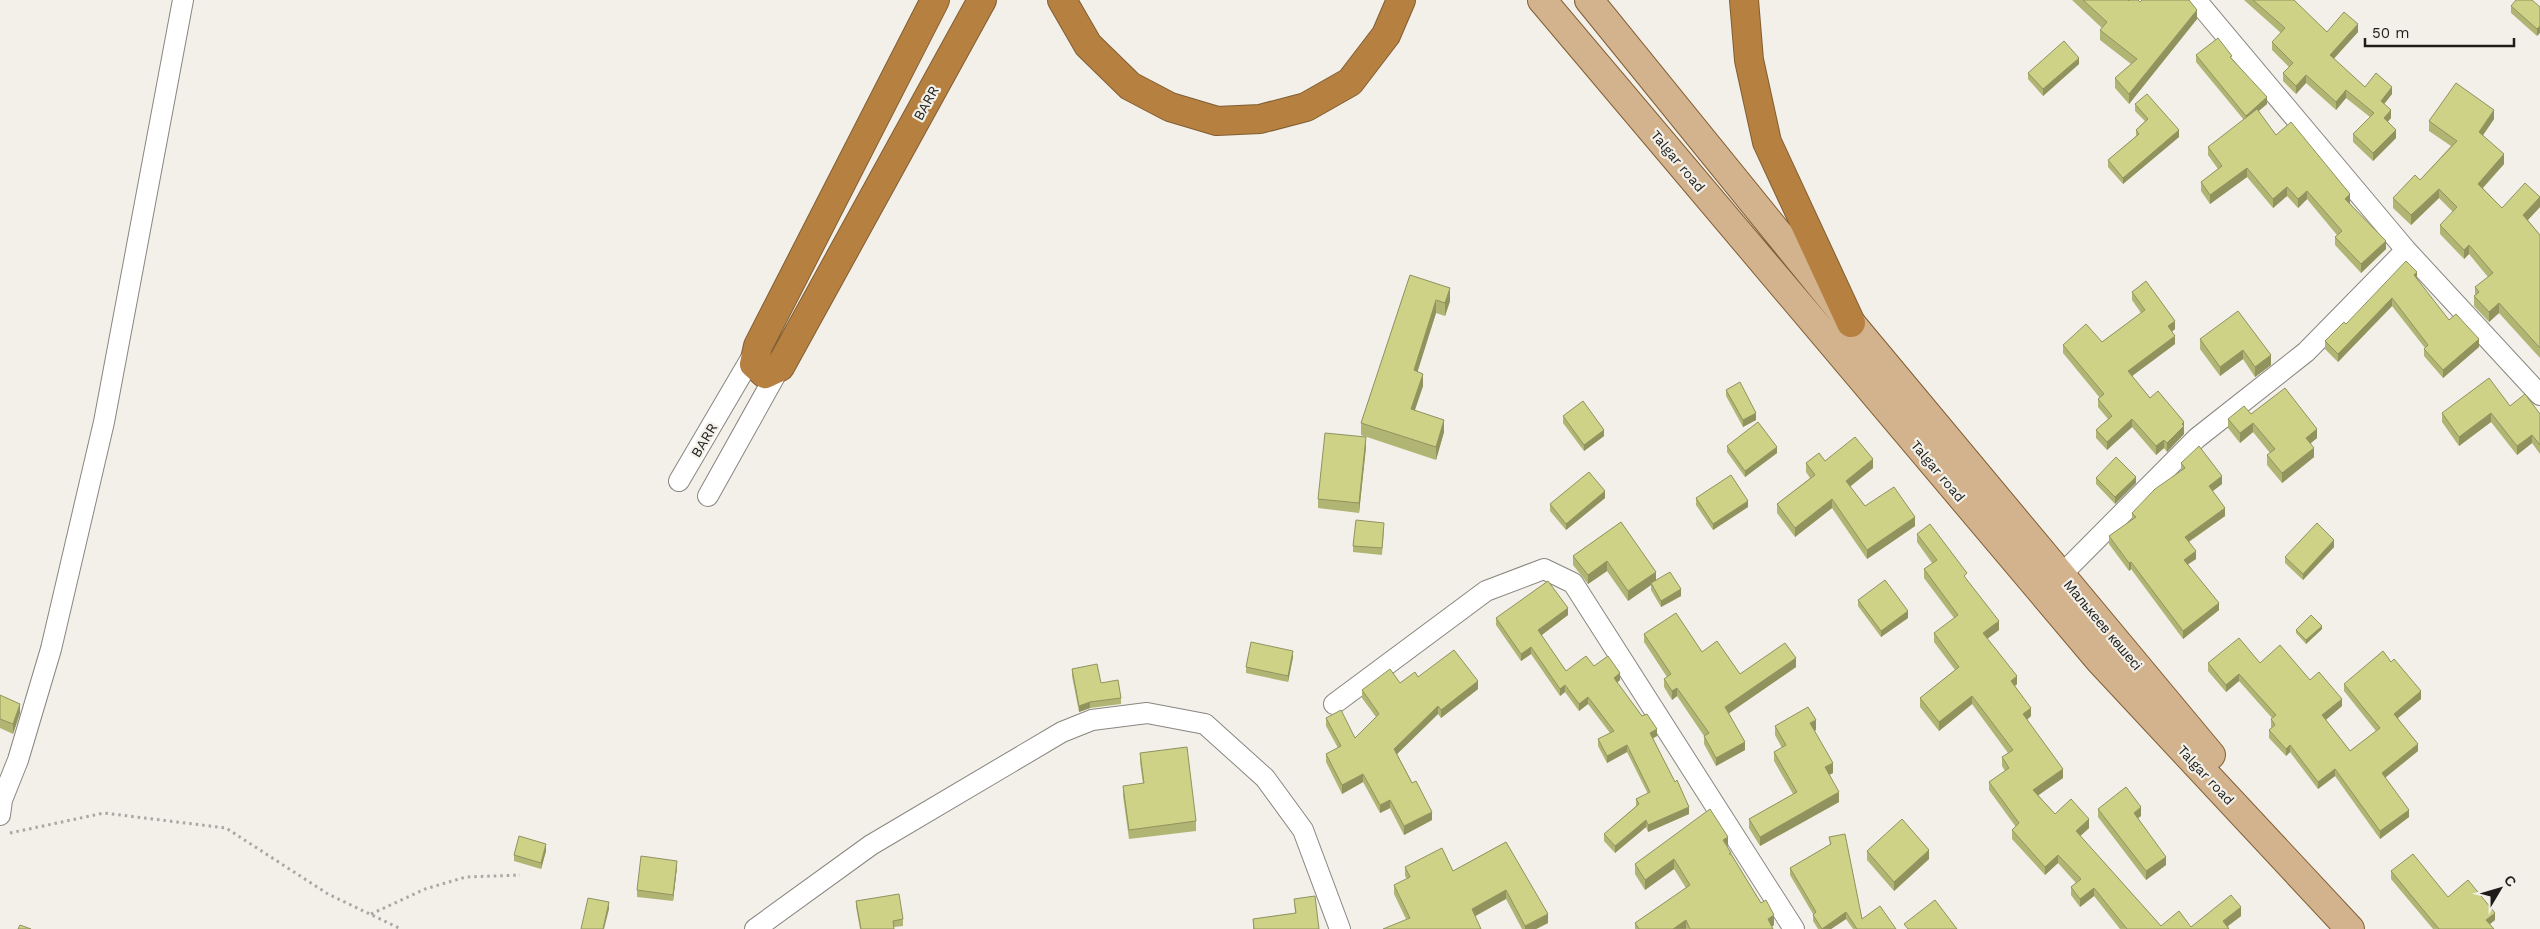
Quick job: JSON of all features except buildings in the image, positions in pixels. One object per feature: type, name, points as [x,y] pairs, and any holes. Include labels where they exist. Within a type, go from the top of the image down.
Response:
[{"type":"highway","points":[[780,368],[765,374],[761,372],[754,364],[758,346],[934,0]]},
{"type":"highway","name":"BARR","points":[[780,368],[982,0]]},
{"type":"highway","points":[[1062,0],[1088,45],[1130,86],[1170,107],[1218,121],[1260,119],[1306,107],[1350,82],[1386,35],[1401,0]]},
{"type":"highway","points":[[1744,0],[1749,60],[1767,142],[1851,323]]},
{"type":"main road","name":"Talgar road","points":[[1542,0],[2100,661],[2351,929]]},
{"type":"main road","points":[[1589,0],[1851,323]]},
{"type":"main road","name":"Малькеев көшесі","points":[[1851,323],[2213,757],[2351,929]]},
{"type":"street","points":[[1,805],[18,760],[51,649],[104,422],[183,0]]},
{"type":"street","points":[[2196,0],[2406,250],[2540,395]]},
{"type":"street","points":[[2061,575],[2197,438],[2306,352],[2406,250]]},
{"type":"street","name":"BARR","points":[[679,481],[758,346]]},
{"type":"street","points":[[708,496],[780,368]]},
{"type":"street","points":[[1334,704],[1486,591],[1544,569],[1573,584],[1794,929]]},
{"type":"street","points":[[755,929],[871,845],[1062,732],[1092,720],[1147,713],[1205,724],[1265,778],[1303,830],[1340,929]]},
{"type":"path","points":[[0,835],[104,813],[226,828],[328,894],[401,929]]},
{"type":"path","points":[[370,914],[425,889],[466,877],[520,875]]}]
